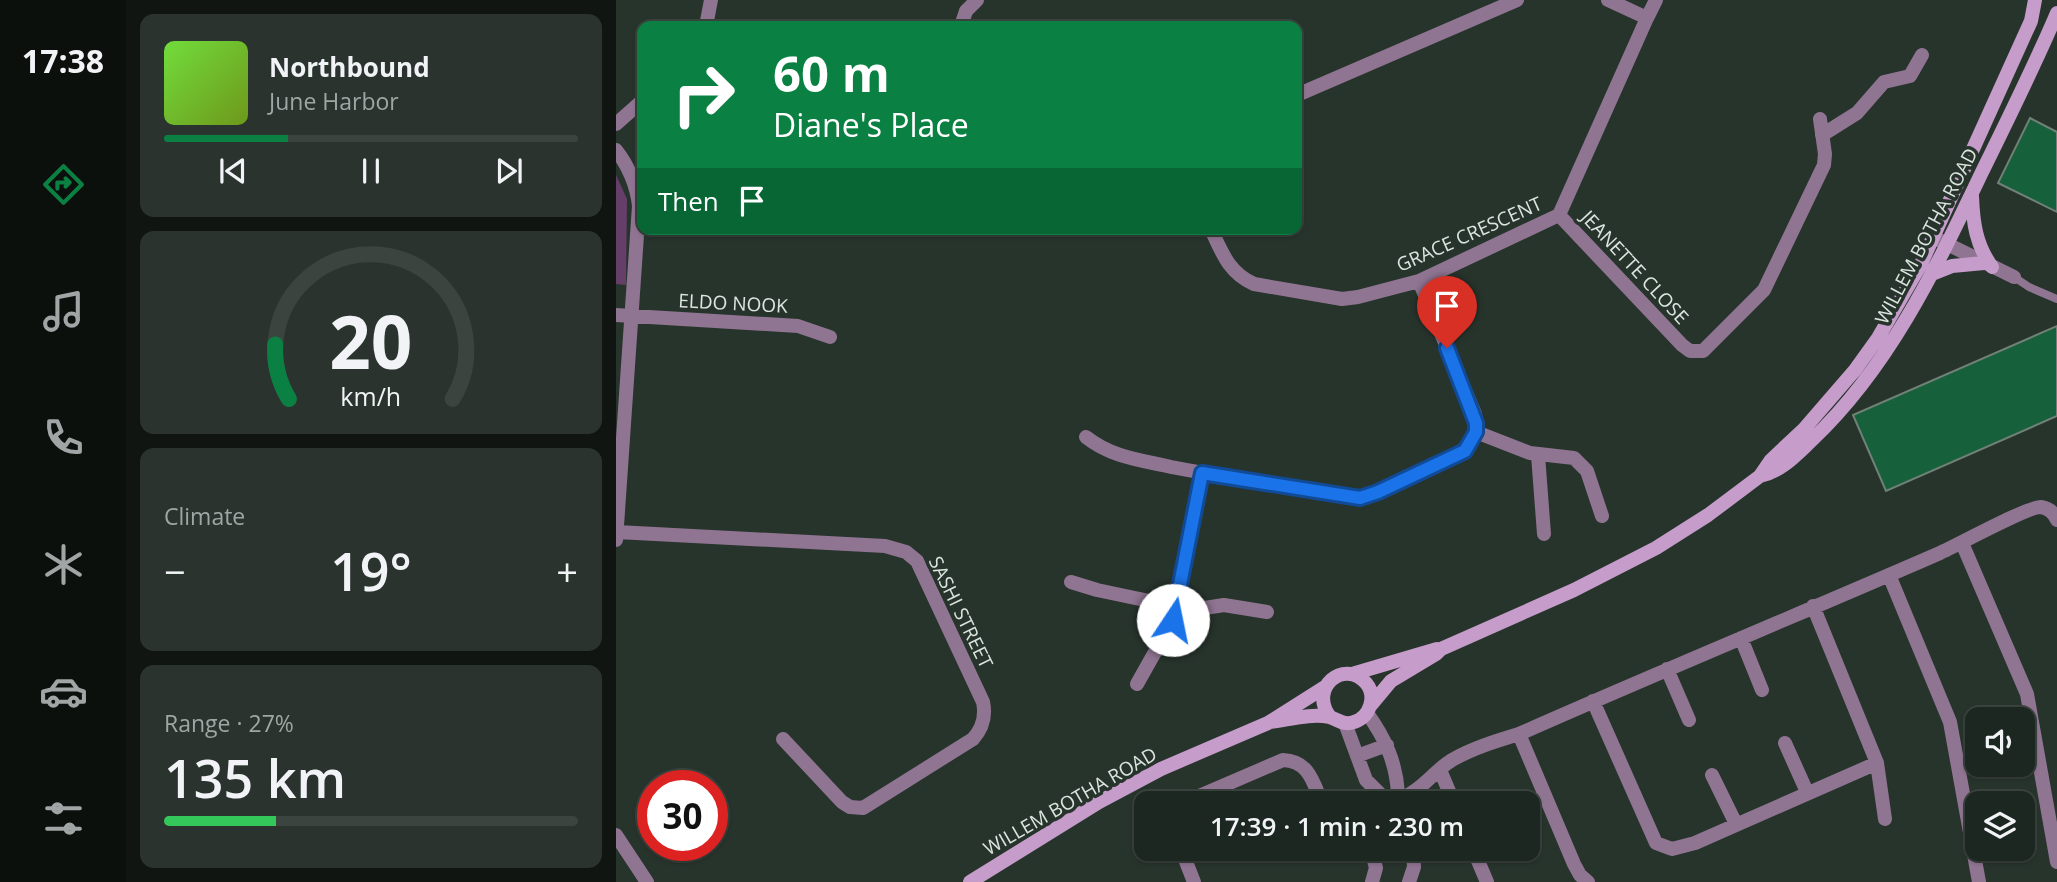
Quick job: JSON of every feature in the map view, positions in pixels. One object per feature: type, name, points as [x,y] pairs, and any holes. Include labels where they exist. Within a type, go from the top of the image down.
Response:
[{"type":"street","points":[[707,21],[711,0]]},
{"type":"street","points":[[963,21],[967,11],[977,0]]},
{"type":"street","points":[[1302,93],[1517,0]]},
{"type":"street","points":[[1608,0],[1647,18]]},
{"type":"street","name":"GRACE CRESCENT","points":[[1214,235],[1232,270],[1254,284],[1342,299],[1419,281],[1559,215],[1656,0]]},
{"type":"street","name":"WILLEM BOTHA ROAD","points":[[1352,674],[1387,665],[1420,652],[1441,649],[1574,590],[1656,548],[1708,515],[1760,476],[1771,460],[1804,429],[1855,370],[1898,304],[1934,237],[2031,21],[2035,0]]},
{"type":"street","name":"WILLEM BOTHA ROAD","points":[[1760,476],[1779,470],[1843,409],[1913,310],[1972,195],[2057,13]]},
{"type":"street","points":[[1822,135],[1857,113],[1884,82],[1910,76],[1922,55]]},
{"type":"street","points":[[616,124],[637,106]]},
{"type":"street","name":"JEANETTE CLOSE","points":[[1559,215],[1682,345],[1690,351],[1703,351],[1758,298],[1770,280],[1824,165],[1820,119]]},
{"type":"street","points":[[616,150],[624,160],[637,197]]},
{"type":"street","points":[[1972,195],[1975,230],[1988,265]]},
{"type":"street","points":[[616,541],[637,234]]},
{"type":"street","points":[[1934,237],[2014,277]]},
{"type":"street","points":[[1932,274],[1952,266],[1988,265]]},
{"type":"street","points":[[1086,437],[1118,456],[1202,473],[1360,498],[1457,455],[1465,451],[1476,432],[1475,414],[1419,281]]},
{"type":"street","name":"ELDO NOOK","points":[[616,315],[798,326],[830,337]]},
{"type":"street","points":[[1476,432],[1538,454],[1565,455],[1581,463],[1587,471],[1602,516]]},
{"type":"street","points":[[1538,454],[1544,534]]},
{"type":"street","points":[[1137,684],[1174,613],[1202,473]]},
{"type":"street","points":[[1416,791],[1450,761],[1476,748],[1519,734],[1962,544],[2035,508],[2049,510],[2057,520]]},
{"type":"street","name":"SASHI STREET","points":[[617,532],[885,546],[906,552],[917,561],[983,702],[984,715],[978,733],[973,739],[863,808],[850,807],[842,802],[783,739]]},
{"type":"street","points":[[1962,544],[2028,694],[2057,862]]},
{"type":"street","points":[[1889,575],[1950,722],[1979,882]]},
{"type":"street","points":[[1071,582],[1174,613],[1202,610],[1216,605],[1267,612]]},
{"type":"street","points":[[1813,606],[1877,763],[1885,819]]},
{"type":"street","points":[[1741,638],[1762,690]]},
{"type":"street","name":"WILLEM BOTHA ROAD","points":[[1369,709],[1391,681],[1441,649]]},
{"type":"street","points":[[1667,669],[1689,720]]},
{"type":"street","points":[[1369,709],[1354,723],[1345,723],[1330,717],[1322,703],[1325,687],[1336,676],[1352,674],[1365,682],[1370,689],[1369,709],[1397,772],[1395,791]]},
{"type":"street","name":"WILLEM BOTHA ROAD","points":[[970,882],[1099,802],[1161,769],[1268,723],[1325,687]]},
{"type":"street","points":[[1593,701],[1656,842],[1671,849],[1683,847],[1877,763]]},
{"type":"street","name":"WILLEM BOTHA ROAD","points":[[1268,723],[1330,717]]},
{"type":"street","points":[[1345,723],[1366,780],[1382,791]]},
{"type":"street","points":[[1519,734],[1574,864],[1588,882]]},
{"type":"street","points":[[1784,743],[1807,792]]},
{"type":"street","points":[[1357,756],[1387,745]]},
{"type":"street","points":[[1211,791],[1283,760],[1296,761],[1306,768],[1317,791]]},
{"type":"street","points":[[1440,770],[1449,791]]},
{"type":"street","points":[[1712,775],[1736,824]]},
{"type":"street","points":[[616,835],[647,882]]},
{"type":"street","points":[[1186,861],[1194,882]]},
{"type":"street","points":[[1372,882],[1376,868],[1374,861]]},
{"type":"street","points":[[1409,882],[1414,861]]},
{"type":"street","points":[[1478,861],[1487,882]]},
{"type":"lane","points":[[2014,277],[2029,288],[2057,299]]},
{"type":"shaded area","points":[[616,175],[627,199],[626,285],[616,284]]},
{"type":"building","points":[[2030,118],[2057,132],[2057,212],[1998,183]]},
{"type":"building","points":[[2057,326],[2057,416],[1886,491],[1853,415]]},
{"type":"route","points":[[1173,620],[1202,473],[1360,498],[1465,451],[1476,432],[1475,414],[1447,348]]}]
